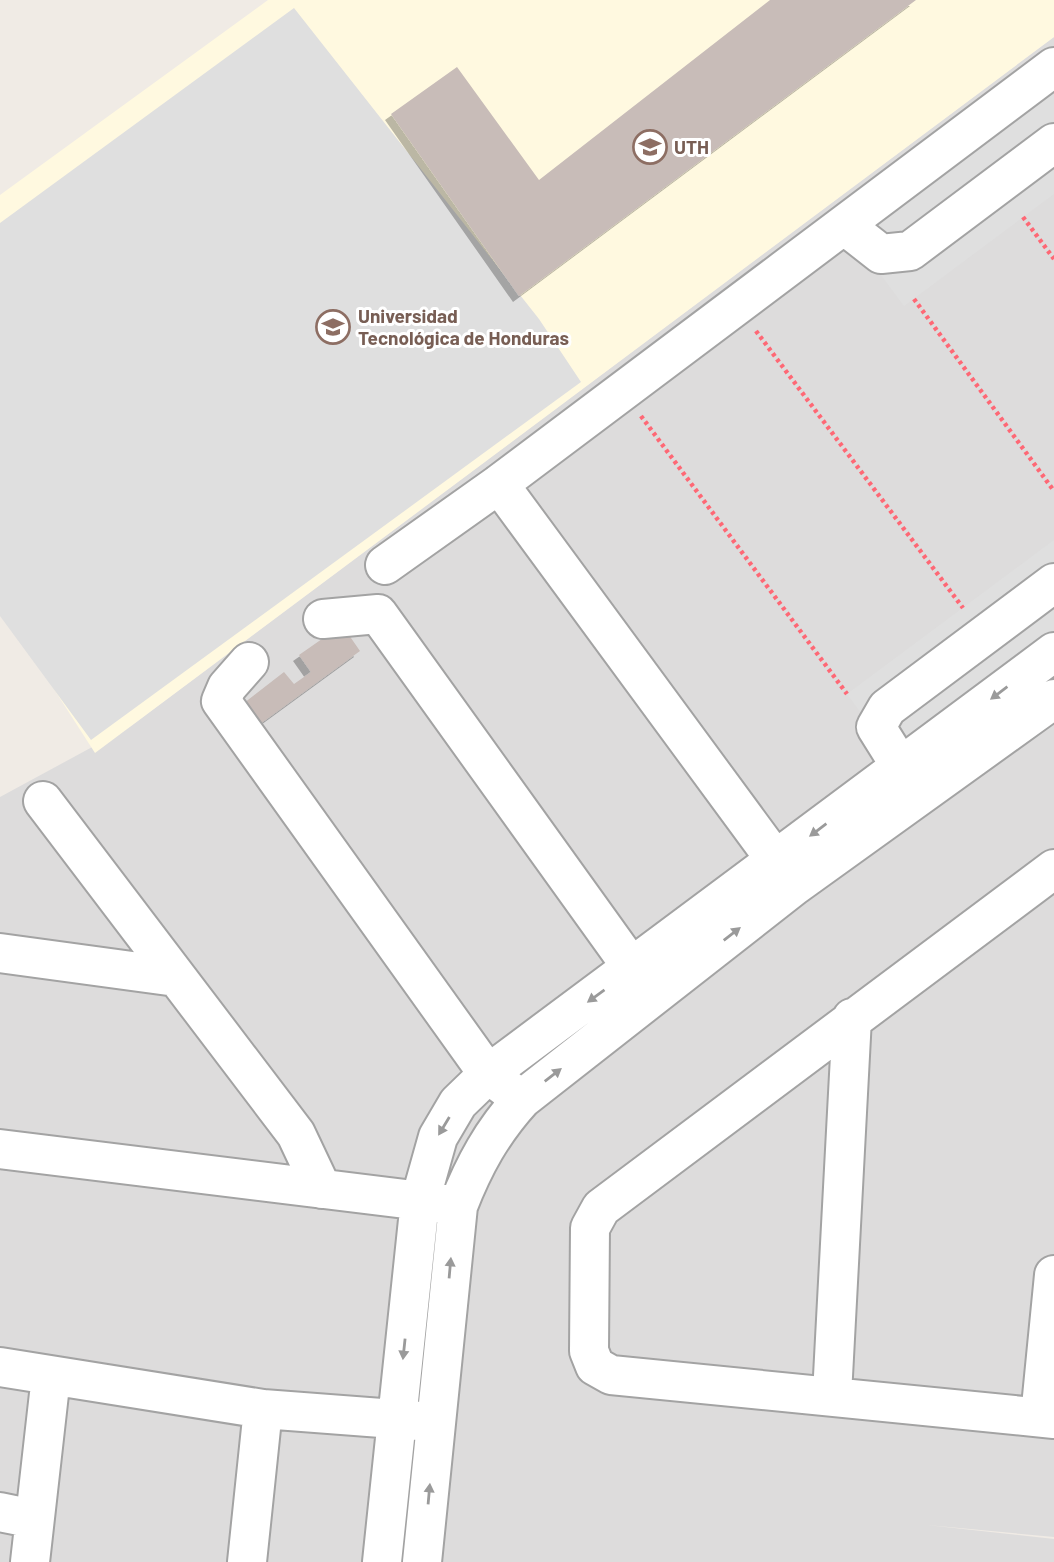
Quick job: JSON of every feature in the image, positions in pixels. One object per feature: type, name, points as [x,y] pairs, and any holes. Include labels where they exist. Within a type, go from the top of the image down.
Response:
[{"type":"street","points":[[385,565],[499,484],[1054,67]]},
{"type":"street","points":[[844,225],[881,254],[910,251],[1054,143]]},
{"type":"street","points":[[499,484],[785,874]]},
{"type":"street","points":[[901,767],[876,727],[887,708],[1054,583]]},
{"type":"street","points":[[323,620],[379,614],[632,969]]},
{"type":"street","points":[[422,1562],[458,1206],[477,1160],[497,1127],[522,1100],[785,874],[901,767],[1054,652]]},
{"type":"street","points":[[249,662],[227,687],[221,701],[488,1074],[522,1100]]},
{"type":"street","points":[[382,1562],[420,1201],[438,1137],[458,1103],[488,1074],[632,969],[785,874],[1054,699]]},
{"type":"street","points":[[43,801],[296,1134],[321,1189]]},
{"type":"street","points":[[1054,869],[601,1208],[590,1228],[589,1352],[595,1366],[611,1375],[1047,1418],[1054,1275]]},
{"type":"street","points":[[0,953],[176,977]]},
{"type":"street","points":[[832,1395],[852,1018]]},
{"type":"street","points":[[0,1149],[458,1206]]},
{"type":"street","points":[[0,1367],[263,1409],[436,1422]]},
{"type":"street","points":[[30,1562],[17,1515],[51,1376]]},
{"type":"street","points":[[247,1562],[263,1409]]},
{"type":"path","points":[[1023,217],[1054,259]]},
{"type":"path","points":[[914,299],[1054,491]]},
{"type":"path","points":[[736,305],[963,608]]},
{"type":"path","points":[[622,391],[847,694]]},
{"type":"shaded area","name":"Universidad Tecnológica de Honduras","points":[[268,0],[1054,0],[1054,37],[95,753],[0,605],[0,195]]},
{"type":"shaded area","points":[[294,8],[539,319],[581,382],[91,740],[0,616],[0,223]]},
{"type":"shaded area","points":[[1054,37],[1054,1537],[927,1525],[1054,1539],[1054,1562],[0,1562],[0,797],[131,726]]},
{"type":"shaded area","points":[[1054,67],[1054,194],[904,306],[844,225]]},
{"type":"shaded area","points":[[1054,540],[1054,653],[901,767],[847,694]]},
{"type":"building","name":"UTH","points":[[770,0],[916,0],[519,296],[391,114],[457,67],[539,180]]},
{"type":"building","points":[[342,625],[360,651],[260,724],[244,703],[284,672],[294,684],[311,672],[299,655]]},
{"type":"place","name":"UTH","points":[[650,147]]},
{"type":"place","name":"Universidad Tecnológica de Honduras","points":[[333,327]]}]
